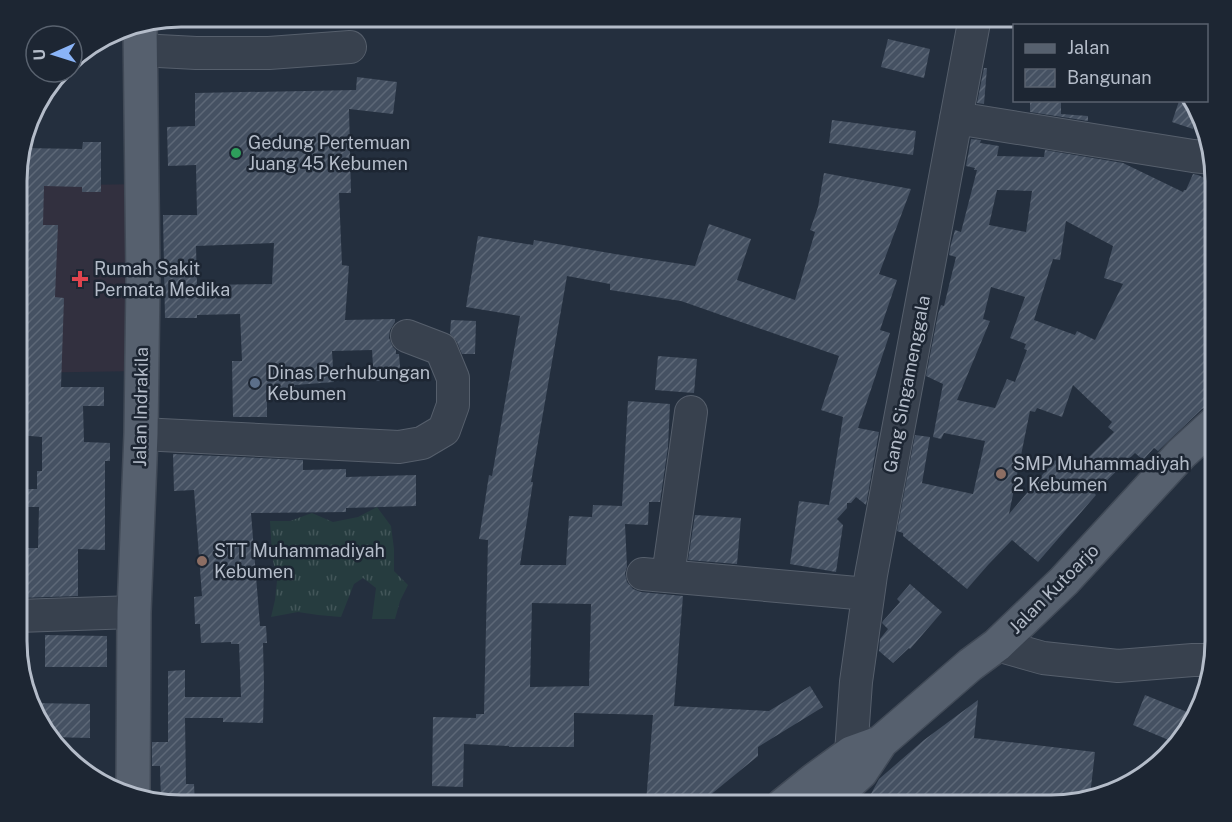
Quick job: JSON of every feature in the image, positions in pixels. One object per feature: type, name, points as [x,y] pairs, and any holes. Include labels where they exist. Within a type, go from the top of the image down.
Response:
[{"type":"main road","name":"Jalan Indrakila","points":[[134,788],[134,612],[141,434],[143,279],[140,37]]},
{"type":"main road","name":"Jalan Kutoarjo","points":[[856,763],[970,665],[997,645],[1064,581],[1181,454],[1205,432]]},
{"type":"main road","points":[[795,795],[814,780],[856,763]]},
{"type":"main road","points":[[832,795],[856,763]]},
{"type":"street","name":"Gang Singamenggala","points":[[856,763],[856,682],[868,594],[973,27]]},
{"type":"street","points":[[140,37],[196,53],[269,53],[350,47]]},
{"type":"street","points":[[956,118],[1203,157]]},
{"type":"street","points":[[141,434],[399,447],[422,443],[444,430],[453,405],[453,378],[441,349],[407,336]]},
{"type":"street","points":[[691,412],[656,575],[868,594]]},
{"type":"street","points":[[27,616],[134,612]]},
{"type":"street","points":[[997,645],[1043,658],[1118,666],[1204,660]]},
{"type":"shaded area","name":"Rumah Sakit Permata Medika","points":[[142,184],[142,371],[27,373],[27,186]]},
{"type":"green space","points":[[377,507],[391,526],[394,571],[408,585],[395,619],[372,619],[376,588],[363,578],[354,584],[341,617],[298,612],[271,617],[277,581],[272,555],[270,521],[290,521],[312,513],[333,522],[358,517]]},
{"type":"building","points":[[888,39],[930,49],[924,78],[881,67]]},
{"type":"building","points":[[984,68],[987,68],[984,104],[977,103]]},
{"type":"building","points":[[357,77],[397,82],[393,114],[349,109],[351,193],[339,193],[342,265],[349,266],[345,320],[395,319],[389,338],[396,354],[399,354],[401,380],[374,381],[372,350],[332,351],[334,382],[267,389],[267,417],[233,417],[232,361],[242,361],[240,314],[165,318],[163,215],[197,215],[196,165],[168,166],[167,127],[195,126],[195,93],[356,90]],"holes":[[[274,243],[272,284],[197,285],[196,246]]]},
{"type":"building","points":[[1030,102],[1061,102],[1061,114],[1088,116],[1088,121],[1030,112]]},
{"type":"building","points":[[1179,102],[1182,102],[1195,126],[1193,129],[1172,122]]},
{"type":"building","points":[[832,120],[916,131],[913,155],[829,143]]},
{"type":"building","points":[[971,139],[999,146],[997,156],[1044,157],[1045,150],[1123,163],[1183,192],[1193,174],[1205,178],[1205,408],[1158,451],[1154,448],[1143,460],[1135,453],[1094,493],[1096,495],[1038,562],[1012,540],[967,589],[903,536],[903,533],[897,531],[915,435],[930,437],[922,483],[973,494],[985,441],[944,433],[941,439],[933,437],[943,384],[926,376],[938,314],[941,305],[944,306],[956,257],[949,255],[951,244],[955,230],[961,232],[977,170],[974,170],[975,168],[966,166]],"holes":[[[997,190],[1032,191],[1026,232],[989,225]],[[1066,221],[1113,246],[1104,278],[1123,284],[1095,340],[1077,331],[1075,335],[1034,320],[1053,259],[1060,260]],[[991,287],[1025,297],[1010,338],[1026,344],[1024,349],[1027,350],[1015,382],[1007,379],[995,408],[957,400],[990,321],[983,319]],[[1073,385],[1112,422],[1108,427],[1114,432],[1072,474],[1055,460],[1009,514],[1030,411],[1035,412],[1037,408],[1062,417]]]},
{"type":"building","points":[[83,142],[101,142],[101,192],[82,192],[82,187],[44,186],[43,225],[58,225],[55,297],[64,298],[61,387],[104,387],[104,406],[83,406],[84,442],[110,443],[110,461],[105,461],[105,550],[78,549],[78,596],[27,598],[27,548],[38,548],[39,507],[27,507],[27,489],[37,489],[37,471],[42,471],[42,437],[27,436],[28,161],[31,148],[82,149]]},
{"type":"building","points":[[824,173],[911,189],[879,274],[897,280],[880,330],[890,333],[858,428],[879,432],[866,505],[856,497],[851,503],[847,503],[847,508],[837,519],[843,525],[836,572],[790,564],[799,501],[829,505],[843,417],[821,410],[839,356],[681,301],[610,290],[610,284],[567,276],[531,482],[533,482],[520,565],[566,565],[569,516],[592,517],[593,505],[622,506],[628,401],[670,404],[668,447],[660,502],[649,502],[648,525],[625,524],[627,567],[625,573],[627,582],[633,589],[641,592],[683,596],[674,706],[769,711],[810,686],[823,707],[758,747],[758,756],[710,795],[647,795],[653,715],[574,713],[574,747],[464,744],[463,787],[432,786],[433,717],[476,718],[476,714],[484,714],[488,540],[479,539],[520,316],[466,307],[478,236],[533,245],[534,240],[695,266],[709,224],[751,239],[737,280],[795,300],[815,232],[810,230],[818,207]],"holes":[[[532,603],[591,604],[589,686],[530,687]]]},
{"type":"building","points":[[451,320],[476,321],[475,354],[462,354],[457,342],[450,334]]},
{"type":"building","points":[[658,356],[697,359],[694,393],[655,390]]},
{"type":"building","points":[[173,454],[303,460],[303,470],[346,469],[346,477],[416,475],[416,506],[346,508],[346,512],[251,513],[260,626],[266,626],[267,643],[263,643],[263,723],[223,722],[223,718],[185,718],[186,784],[194,784],[195,795],[161,794],[160,766],[152,766],[152,742],[168,742],[168,671],[185,670],[185,697],[241,697],[239,644],[201,643],[200,624],[195,624],[194,597],[202,596],[194,490],[174,491]]},
{"type":"building","points":[[695,515],[741,518],[737,564],[688,560]]},
{"type":"building","points":[[910,584],[942,612],[910,649],[893,663],[879,651],[880,639],[888,629],[882,623],[900,602],[897,599]]},
{"type":"building","points":[[45,635],[107,636],[107,667],[45,667]]},
{"type":"building","points":[[1145,695],[1187,712],[1169,740],[1133,725]]},
{"type":"building","points":[[978,700],[974,738],[1095,752],[1091,790],[1061,795],[870,795],[879,779],[924,740]]},
{"type":"building","points":[[40,703],[90,704],[90,738],[61,737]]},
{"type":"place","name":"Gedung Pertemuan Juang 45 Kebumen","points":[[236,153]]},
{"type":"place","name":"Rumah Sakit Permata Medika","points":[[80,279]]},
{"type":"place","name":"Dinas Perhubungan Kebumen","points":[[255,383]]},
{"type":"place","name":"SMP Muhammadiyah 2 Kebumen","points":[[1001,474]]},
{"type":"place","name":"STT Muhammadiyah Kebumen","points":[[202,561]]}]
